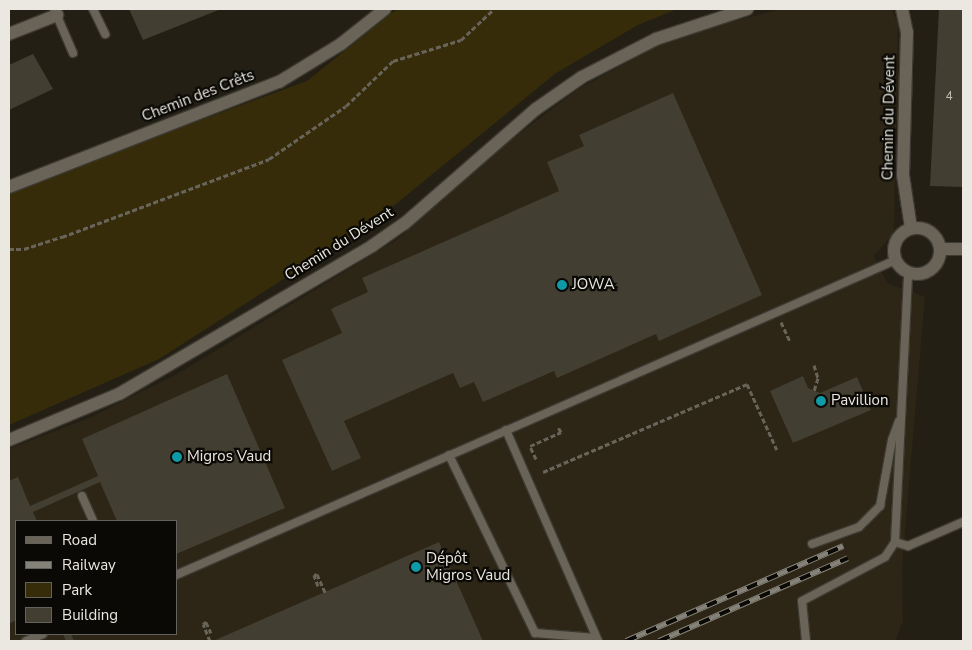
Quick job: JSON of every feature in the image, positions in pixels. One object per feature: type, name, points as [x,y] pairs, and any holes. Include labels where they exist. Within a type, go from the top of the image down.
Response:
[{"type":"street","name":"Chemin des Crêts","points":[[9,187],[279,82],[341,44],[385,9]]},
{"type":"street","name":"Chemin du Dévent","points":[[9,440],[119,394],[372,246],[404,224],[536,109],[590,73],[656,39],[747,9]]},
{"type":"street","name":"Chemin du Dévent","points":[[902,9],[907,32],[903,175],[911,228]]},
{"type":"street","points":[[9,34],[55,12]]},
{"type":"street","points":[[911,228],[930,232],[940,249],[939,257],[930,270],[923,273],[908,272],[896,260],[894,253],[898,237],[911,228]]},
{"type":"street","points":[[940,249],[963,249]]},
{"type":"lane","points":[[93,9],[105,34]]},
{"type":"lane","points":[[55,12],[73,53]]},
{"type":"lane","points":[[178,574],[896,260]]},
{"type":"lane","points":[[806,641],[802,601],[885,557],[896,542],[908,272]]},
{"type":"lane","points":[[812,544],[860,527],[880,506],[892,440],[901,414]]},
{"type":"lane","points":[[449,455],[535,633],[597,640],[506,430]]},
{"type":"lane","points":[[82,496],[93,520]]},
{"type":"lane","points":[[896,542],[908,546],[963,522]]},
{"type":"lane","points":[[26,641],[41,635]]},
{"type":"path","points":[[9,250],[24,249],[62,237],[268,159],[346,106],[394,61],[461,40],[494,9]]},
{"type":"path","points":[[780,319],[790,341]]},
{"type":"path","points":[[814,365],[818,378],[814,391]]},
{"type":"path","points":[[543,472],[747,384],[777,450]]},
{"type":"path","points":[[536,459],[530,446],[561,432],[558,427]]},
{"type":"path","points":[[318,586],[314,575],[317,574],[325,592]]},
{"type":"path","points":[[210,641],[203,624],[206,622],[211,633]]},
{"type":"shaded area","points":[[781,9],[891,9],[898,22],[894,233],[874,256],[887,283],[925,297],[902,566],[903,622],[895,641],[9,641],[9,449],[91,417],[179,373],[398,239],[507,143],[577,90],[653,48],[715,26]]},
{"type":"green space","points":[[397,9],[677,9],[638,25],[556,73],[380,217],[159,359],[9,425],[9,195],[47,177],[307,81]]},
{"type":"building","points":[[129,9],[221,9],[143,40]]},
{"type":"building","points":[[939,9],[963,9],[963,187],[930,186]]},
{"type":"building","points":[[33,54],[53,89],[9,110],[9,65]]},
{"type":"building","name":"JOWA","points":[[673,93],[762,295],[659,341],[656,334],[557,378],[554,371],[483,402],[474,382],[460,388],[453,373],[344,421],[361,458],[332,471],[282,360],[342,333],[331,309],[368,292],[362,278],[559,191],[547,162],[584,146],[579,135]]},
{"type":"building","name":"Migros Vaud","points":[[227,374],[285,508],[178,553],[178,520],[117,520],[100,482],[33,512],[37,520],[15,520],[15,621],[9,624],[9,481],[18,477],[30,506],[98,476],[82,439]]},
{"type":"building","name":"Pavillion","points":[[803,376],[808,388],[820,393],[857,377],[871,410],[793,443],[770,391]]},
{"type":"building","name":"Dépôt Migros Vaud","points":[[439,542],[483,641],[213,641],[325,592]]},
{"type":"building","points":[[63,635],[71,635],[74,641],[66,641]]},
{"type":"railway","points":[[626,641],[843,546]]},
{"type":"railway","points":[[659,641],[848,558]]},
{"type":"place","name":"JOWA","points":[[562,285]]},
{"type":"place","name":"Pavillion","points":[[821,401]]},
{"type":"place","name":"Migros Vaud","points":[[177,457]]},
{"type":"place","name":"Dépôt Migros Vaud","points":[[416,567]]}]
